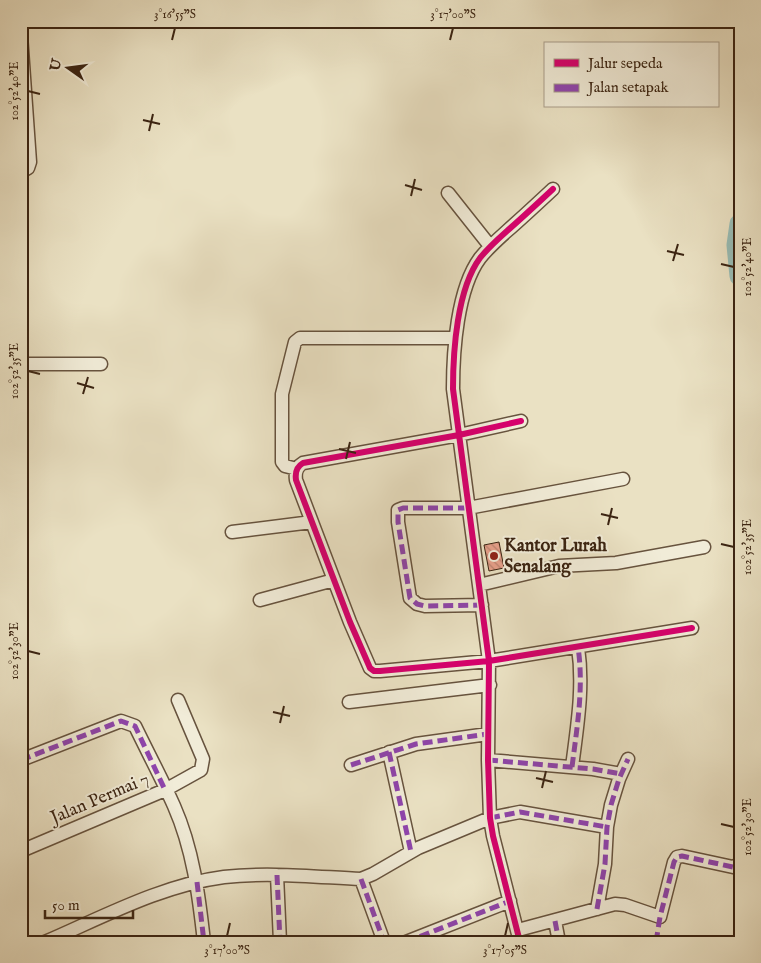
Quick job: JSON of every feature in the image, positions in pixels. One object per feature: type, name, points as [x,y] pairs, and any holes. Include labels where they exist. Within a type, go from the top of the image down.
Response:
[{"type":"street","points":[[21,35],[30,162],[28,168],[21,172]]},
{"type":"street","points":[[553,189],[490,246],[479,259],[463,300],[455,338],[453,389],[489,661],[488,760],[490,818],[519,936],[555,921],[615,904],[625,904],[660,917],[674,862],[677,857],[682,856],[734,867],[740,864]]},
{"type":"street","points":[[448,193],[490,246]]},
{"type":"street","points":[[297,469],[285,466],[282,462],[282,394],[295,342],[300,338],[455,338]]},
{"type":"street","points":[[21,364],[101,364]]},
{"type":"street","points":[[521,422],[459,435],[302,462],[297,469],[295,474],[296,480],[368,664],[374,671],[489,661],[692,628]]},
{"type":"street","points":[[482,605],[425,606],[417,604],[410,598],[398,522],[398,510],[402,508],[468,508],[623,479]]},
{"type":"street","points":[[232,532],[312,522]]},
{"type":"street","points":[[479,585],[559,566],[616,563],[704,547]]},
{"type":"street","points":[[260,600],[334,580]]},
{"type":"street","points":[[572,767],[581,697],[581,666],[578,647]]},
{"type":"street","points":[[349,702],[490,685]]},
{"type":"street","name":"Jalan Permai 7","points":[[21,851],[165,790],[201,770],[203,759],[178,700]]},
{"type":"street","points":[[21,760],[121,721],[135,726],[174,806],[182,830],[197,882],[204,942]]},
{"type":"street","points":[[352,765],[422,742],[488,734]]},
{"type":"street","points":[[389,752],[411,852]]},
{"type":"street","points":[[597,909],[605,864],[607,827],[611,805],[628,759]]},
{"type":"street","points":[[488,760],[572,767],[621,774]]},
{"type":"street","points":[[45,942],[142,900],[197,882],[224,877],[277,875],[361,878],[373,874],[411,852],[490,818],[520,812],[607,827]]},
{"type":"street","points":[[277,875],[280,942]]},
{"type":"street","points":[[361,878],[384,942]]},
{"type":"street","points":[[406,942],[510,901]]},
{"type":"street","points":[[555,921],[559,942]]},
{"type":"building","name":"Kantor Lurah Senalang","points":[[499,542],[504,568],[489,571],[484,545]]},
{"type":"waterway","points":[[740,224],[737,245],[740,276]]},
{"type":"marked path","points":[[468,508],[403,508],[398,510],[398,522],[410,598],[417,604],[425,606],[482,605]]},
{"type":"marked path","points":[[572,767],[580,692],[578,647]]},
{"type":"marked path","points":[[21,760],[121,721],[135,726],[165,790]]},
{"type":"marked path","points":[[351,765],[416,744],[488,734]]},
{"type":"marked path","points":[[389,752],[411,852]]},
{"type":"marked path","points":[[597,909],[605,864],[607,827],[611,805],[619,779],[628,759]]},
{"type":"marked path","points":[[488,760],[593,769],[621,774]]},
{"type":"marked path","points":[[490,818],[520,812],[607,827]]},
{"type":"marked path","points":[[656,942],[660,917],[674,862],[677,857],[682,856],[733,867],[740,864]]},
{"type":"marked path","points":[[277,875],[280,942]]},
{"type":"marked path","points":[[361,879],[384,942]]},
{"type":"marked path","points":[[197,882],[204,942]]},
{"type":"marked path","points":[[406,942],[510,901]]},
{"type":"marked path","points":[[555,921],[559,942]]},
{"type":"cycle path","points":[[520,942],[490,818],[488,760],[489,661],[453,389],[453,374],[455,339],[461,303],[472,271],[490,247],[553,189]]},
{"type":"cycle path","points":[[521,421],[459,435],[303,463],[297,468],[296,480],[350,622],[370,668],[374,671],[380,671],[489,661],[692,628]]},
{"type":"place","name":"Kantor Lurah Senalang","points":[[494,556]]}]
